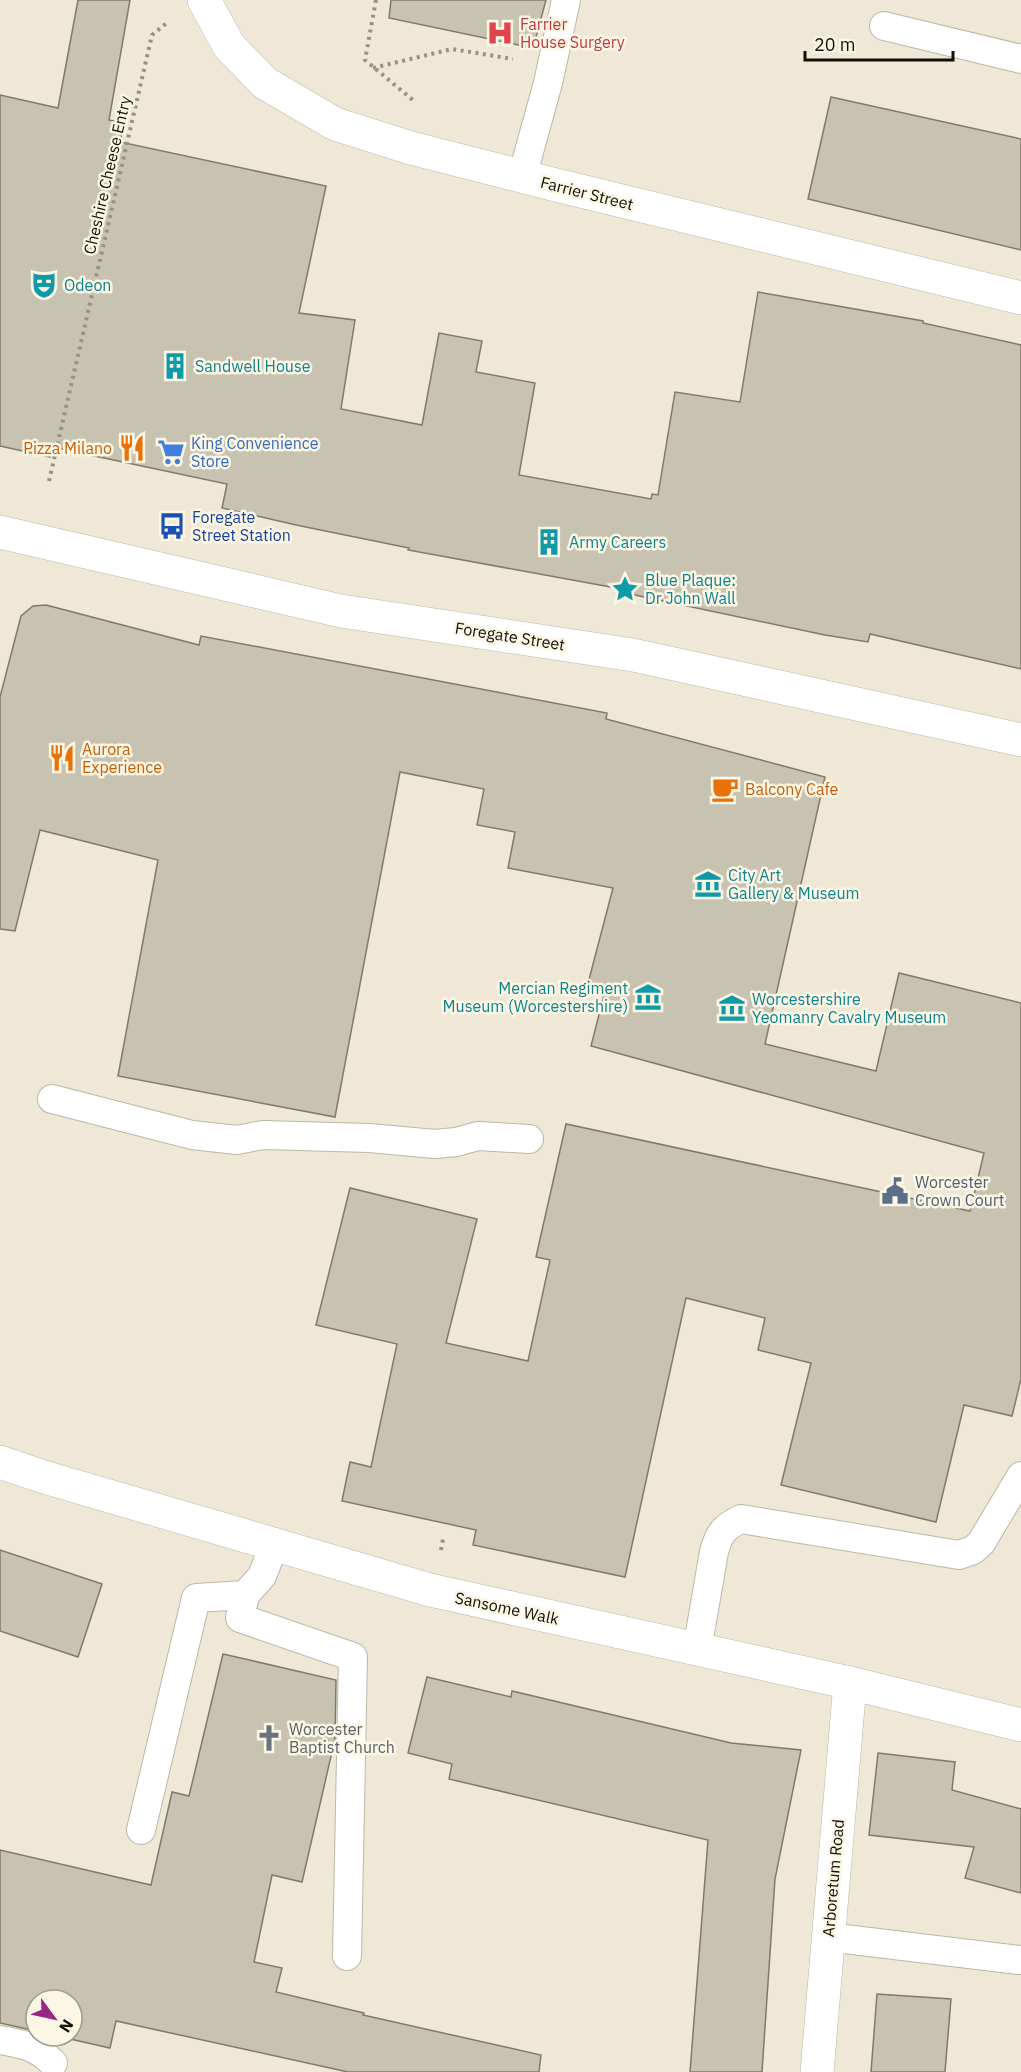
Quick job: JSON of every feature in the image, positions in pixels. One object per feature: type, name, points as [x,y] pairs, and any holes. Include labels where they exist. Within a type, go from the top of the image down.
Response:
[{"type":"main road","name":"Farrier Street","points":[[190,7],[266,83],[335,124],[411,148],[522,177],[1021,298]]},
{"type":"main road","name":"Foregate Street","points":[[1,535],[341,611],[633,655],[1021,740]]},
{"type":"main road","name":"Sansome Walk","points":[[0,1462],[44,1478],[430,1590],[850,1683],[1021,1725]]},
{"type":"main road","name":"Arboretum Road","points":[[817,2072],[850,1683]]},
{"type":"lane","points":[[522,177],[548,84],[566,0]]},
{"type":"lane","points":[[884,26],[1021,59]]},
{"type":"lane","points":[[52,1099],[192,1135],[237,1140],[263,1134],[369,1138],[435,1144],[456,1142],[478,1136],[529,1139]]},
{"type":"lane","points":[[697,1650],[717,1539],[727,1526],[741,1519],[959,1555],[973,1550],[981,1543],[1021,1476]]},
{"type":"lane","points":[[274,1545],[262,1576],[245,1595],[240,1618],[353,1657],[347,1956]]},
{"type":"lane","points":[[141,1830],[196,1598],[245,1595]]},
{"type":"lane","points":[[828,1937],[1019,1960]]},
{"type":"lane","points":[[0,2040],[28,2045],[43,2052],[54,2062]]},
{"type":"path","points":[[376,0],[365,60],[417,104]]},
{"type":"path","name":"Cheshire Cheese Entry","points":[[49,481],[152,35],[190,7]]},
{"type":"path","points":[[374,68],[452,49],[520,60]]},
{"type":"building","points":[[78,0],[130,0],[109,120],[124,123],[120,142],[326,186],[299,313],[355,320],[341,409],[422,425],[439,333],[482,341],[476,372],[535,383],[519,475],[651,499],[652,494],[658,495],[675,392],[740,402],[758,292],[923,321],[923,323],[1021,345],[1021,669],[870,634],[868,642],[825,635],[635,595],[627,590],[408,550],[409,548],[222,508],[227,484],[52,447],[50,457],[0,446],[0,95],[58,108]]},
{"type":"building","name":"Farrier House Surgery","points":[[391,0],[546,0],[533,48],[389,18]]},
{"type":"building","points":[[831,97],[1021,139],[1021,250],[808,199]]},
{"type":"building","points":[[46,605],[199,645],[201,636],[607,713],[606,719],[825,777],[765,1044],[876,1071],[899,973],[1021,1003],[1021,1379],[1012,1416],[964,1405],[936,1522],[781,1485],[811,1363],[758,1350],[765,1318],[686,1298],[625,1577],[473,1545],[476,1530],[342,1501],[350,1462],[371,1467],[397,1344],[316,1325],[350,1188],[477,1219],[446,1343],[528,1361],[550,1260],[536,1257],[566,1124],[970,1211],[984,1153],[591,1046],[604,995],[586,991],[613,888],[508,868],[515,832],[477,825],[484,789],[400,772],[335,1117],[118,1076],[158,860],[40,830],[15,931],[0,929],[0,697],[21,616],[33,606]]},
{"type":"building","points":[[0,1550],[102,1584],[78,1657],[0,1631]]},
{"type":"building","points":[[223,1654],[336,1680],[335,1739],[302,1882],[272,1875],[254,1962],[282,1968],[276,1992],[364,2013],[363,2015],[541,2055],[539,2072],[348,2072],[116,2021],[110,2048],[84,2042],[84,1988],[24,1988],[24,2028],[0,2023],[0,1850],[151,1885],[172,1792],[189,1796]]},
{"type":"building","points":[[427,1677],[511,1697],[512,1691],[731,1743],[801,1750],[775,1879],[762,2072],[690,2072],[708,1840],[449,1779],[452,1764],[408,1753]]},
{"type":"building","points":[[878,1753],[955,1762],[952,1790],[1021,1809],[1021,1893],[965,1878],[974,1847],[869,1835]]},
{"type":"building","points":[[877,1994],[951,1999],[945,2072],[871,2072]]},
{"type":"place","name":"Farrier House Surgery","points":[[500,33]]},
{"type":"place","name":"Odeon","points":[[44,285]]},
{"type":"place","name":"Sandwell House","points":[[175,366]]},
{"type":"place","name":"Pizza Milano","points":[[132,448]]},
{"type":"place","name":"King Convenience Store","points":[[171,452]]},
{"type":"place","name":"Foregate Street Station","points":[[172,526]]},
{"type":"place","name":"Army Careers","points":[[549,542]]},
{"type":"place","name":"Blue Plaque: Dr John Wall","points":[[625,589]]},
{"type":"place","name":"Aurora Experience","points":[[62,758]]},
{"type":"place","name":"Balcony Cafe","points":[[725,789]]},
{"type":"place","name":"City Art Gallery & Museum","points":[[708,884]]},
{"type":"place","name":"Mercian Regiment Museum (Worcestershire)","points":[[648,997]]},
{"type":"place","name":"Worcestershire Yeomanry Cavalry Museum","points":[[732,1008]]},
{"type":"place","name":"Worcester Crown Court","points":[[895,1191]]},
{"type":"place","name":"Worcester Baptist Church","points":[[269,1738]]}]
